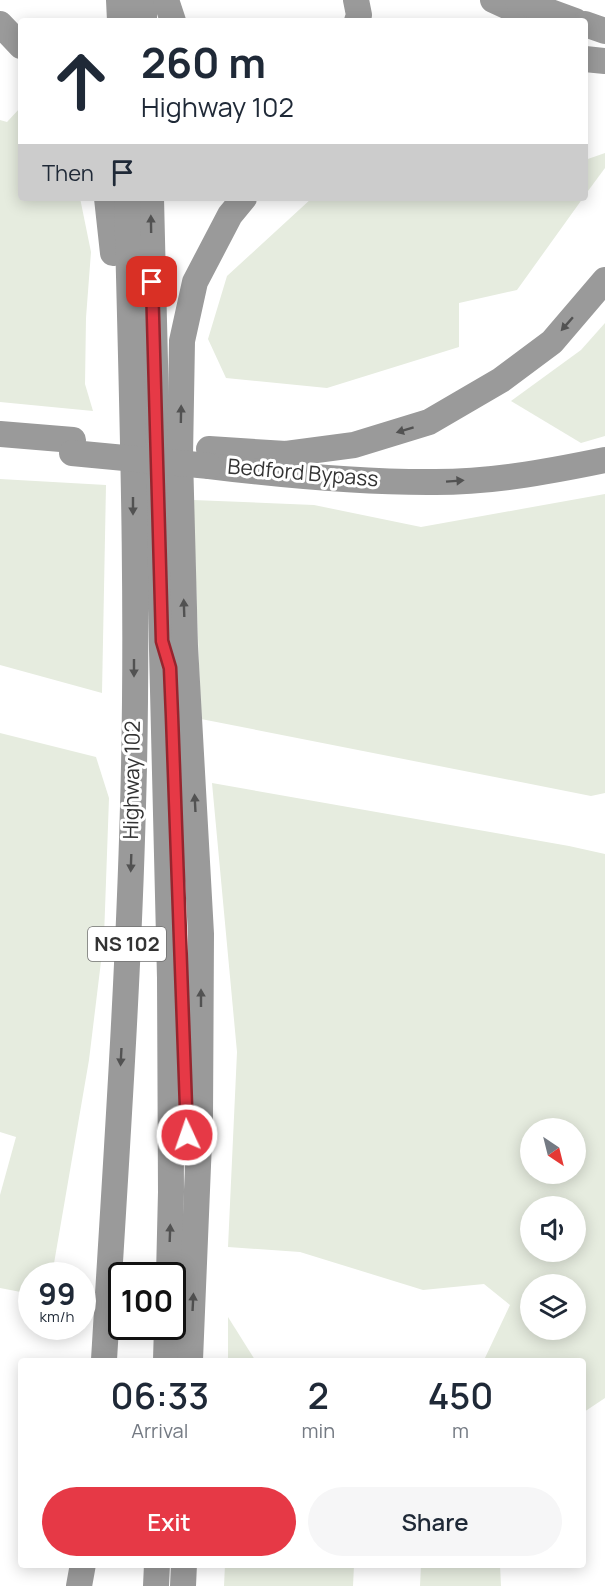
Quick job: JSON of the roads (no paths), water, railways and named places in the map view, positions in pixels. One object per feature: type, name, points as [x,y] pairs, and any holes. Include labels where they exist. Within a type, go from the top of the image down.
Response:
[{"type":"highway","points":[[119,0],[120,18]]},
{"type":"highway","points":[[144,0],[144,18]]},
{"type":"highway","points":[[166,0],[172,18]]},
{"type":"highway","points":[[356,0],[358,18]]},
{"type":"highway","points":[[493,0],[533,18]]},
{"type":"highway","points":[[518,0],[566,18]]},
{"type":"highway","points":[[0,24],[18,43]]},
{"type":"highway","points":[[588,25],[605,31]]},
{"type":"highway","points":[[588,40],[605,44]]},
{"type":"highway","points":[[588,59],[605,61]]},
{"type":"highway","points":[[108,201],[132,426]]},
{"type":"highway","name":"Highway 102","points":[[104,1358],[125,1000],[133,805],[132,426],[127,201]]},
{"type":"highway","name":"Highway 102","points":[[151,201],[170,990],[169,1262]]},
{"type":"highway","points":[[190,1358],[196,1224],[201,934],[185,646],[180,456],[182,341],[187,310],[199,274],[230,215],[242,201]]},
{"type":"highway","name":"Bedford Bypass","points":[[0,434],[72,446],[209,457],[286,454],[354,445],[429,422],[501,380],[552,342],[605,280]]},
{"type":"highway","name":"Bedford Bypass","points":[[0,448],[72,446]]},
{"type":"highway","name":"Bedford Bypass","points":[[209,457],[275,474],[429,482],[512,477],[605,460]]},
{"type":"highway","points":[[162,641],[170,668],[186,1117],[196,1224]]},
{"type":"highway","points":[[166,1358],[167,1340]]},
{"type":"highway","points":[[79,1586],[82,1568]]},
{"type":"highway","points":[[90,1586],[91,1568]]},
{"type":"highway","points":[[156,1586],[157,1568]]},
{"type":"highway","points":[[183,1586],[184,1568]]}]
